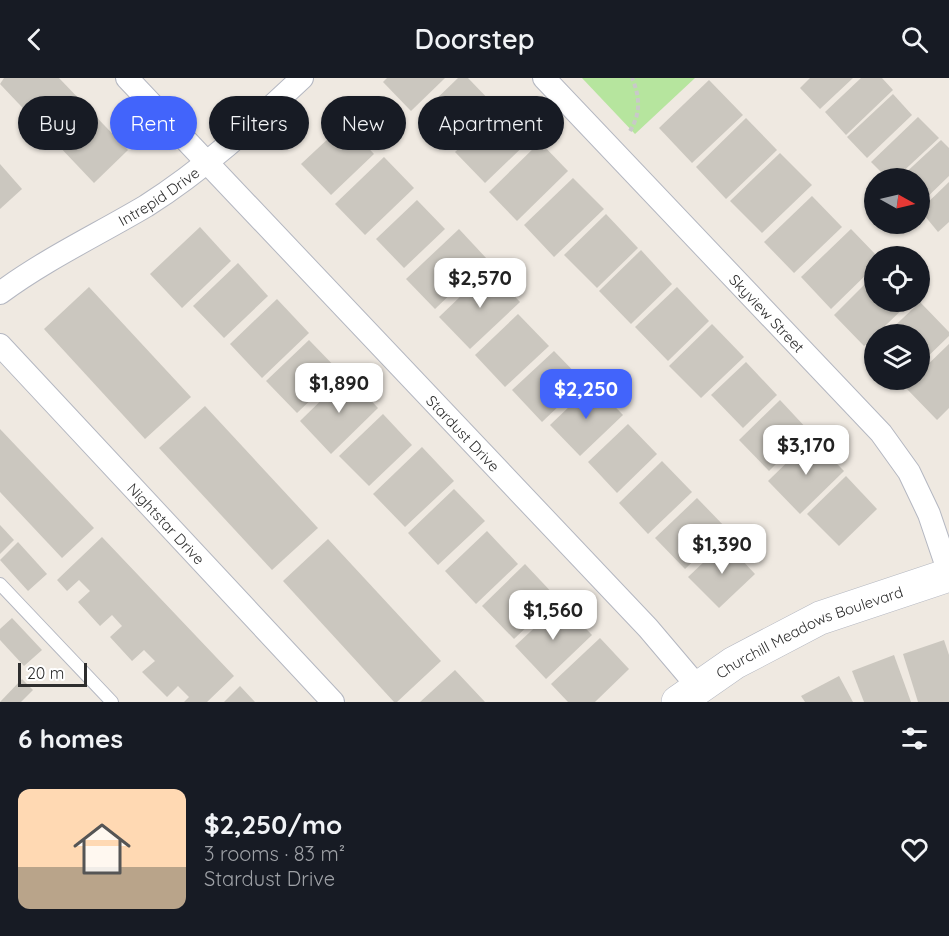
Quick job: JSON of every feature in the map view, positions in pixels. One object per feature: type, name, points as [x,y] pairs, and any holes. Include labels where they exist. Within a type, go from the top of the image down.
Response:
[{"type":"street","name":"Stardust Drive","points":[[127,78],[648,628],[688,694]]},
{"type":"street","name":"Intrepid Drive","points":[[0,293],[33,269],[147,205],[206,163],[245,131],[302,78]]},
{"type":"street","name":"Skyview Street","points":[[544,78],[881,433],[909,472],[929,514],[949,574]]},
{"type":"street","name":"Nightstar Drive","points":[[0,345],[333,702]]},
{"type":"street","name":"Churchill Meadows Boulevard","points":[[688,694],[734,663],[820,618],[949,574]]},
{"type":"lane","points":[[0,584],[112,702]]},
{"type":"path","points":[[630,131],[639,110],[637,90],[632,78]]},
{"type":"green space","points":[[582,78],[695,78],[635,134]]},
{"type":"building","points":[[4,78],[59,78],[76,96],[18,96],[18,103],[0,84]]},
{"type":"building","points":[[387,78],[445,78],[426,96],[418,96],[418,104],[411,111],[406,106],[406,96],[397,96],[383,82]]},
{"type":"building","points":[[458,78],[468,78],[485,96],[439,96]]},
{"type":"building","points":[[810,78],[853,78],[820,109],[800,88]]},
{"type":"building","points":[[861,78],[882,78],[893,90],[846,135],[825,112]]},
{"type":"building","points":[[709,80],[743,115],[692,163],[659,128]]},
{"type":"building","points":[[893,94],[912,115],[867,158],[847,137]]},
{"type":"building","points":[[918,117],[939,138],[907,168],[877,168],[871,162]]},
{"type":"building","points":[[746,118],[777,150],[726,199],[696,167]]},
{"type":"building","points":[[98,119],[110,131],[110,150],[128,150],[94,183],[63,150],[98,150]]},
{"type":"building","points":[[941,140],[949,148],[949,176],[930,194],[930,168],[911,168]]},
{"type":"building","points":[[321,145],[321,150],[370,150],[374,154],[331,195],[301,164]]},
{"type":"building","points":[[457,150],[519,150],[485,183],[455,152]]},
{"type":"building","points":[[532,150],[548,150],[568,171],[517,221],[489,192]]},
{"type":"building","points":[[780,153],[812,185],[762,233],[730,201]]},
{"type":"building","points":[[384,157],[414,188],[365,235],[335,204]]},
{"type":"building","points":[[0,164],[22,189],[0,209]]},
{"type":"building","points":[[573,178],[604,209],[554,257],[524,225]]},
{"type":"building","points":[[949,182],[949,222],[938,232],[930,222],[930,200]]},
{"type":"building","points":[[812,196],[842,227],[794,273],[764,242]]},
{"type":"building","points":[[417,200],[445,229],[404,268],[376,239]]},
{"type":"building","points":[[606,214],[638,248],[597,288],[564,255]]},
{"type":"building","points":[[200,227],[231,261],[182,308],[150,274]]},
{"type":"building","points":[[459,229],[487,259],[435,309],[406,279]]},
{"type":"building","points":[[851,229],[867,246],[864,246],[864,277],[831,309],[801,277]]},
{"type":"building","points":[[641,250],[672,284],[631,324],[599,291]]},
{"type":"building","points":[[238,263],[268,296],[224,338],[193,306]]},
{"type":"building","points":[[489,269],[520,302],[470,349],[439,317]]},
{"type":"building","points":[[864,285],[864,312],[900,312],[887,324],[864,324],[864,346],[834,315]]},
{"type":"building","points":[[89,287],[191,397],[145,439],[44,329]]},
{"type":"building","points":[[677,287],[709,321],[668,361],[635,327]]},
{"type":"building","points":[[277,299],[309,333],[262,378],[230,344]]},
{"type":"building","points":[[909,312],[930,312],[949,332],[949,336],[930,354],[930,324],[897,324]]},
{"type":"building","points":[[518,314],[549,346],[505,387],[475,355]]},
{"type":"building","points":[[712,324],[744,357],[701,398],[669,366]]},
{"type":"building","points":[[309,340],[340,372],[297,413],[266,381]]},
{"type":"building","points":[[949,344],[949,408],[937,420],[908,390],[930,390],[930,362]]},
{"type":"building","points":[[554,351],[584,382],[542,422],[512,390]]},
{"type":"building","points":[[746,362],[777,395],[743,428],[711,395]]},
{"type":"building","points":[[347,375],[378,408],[331,454],[300,421]]},
{"type":"building","points":[[593,384],[623,415],[580,456],[550,425]]},
{"type":"building","points":[[780,400],[809,431],[769,471],[739,440]]},
{"type":"building","points":[[205,406],[318,528],[272,570],[159,448]]},
{"type":"building","points":[[383,414],[412,445],[369,486],[339,456]]},
{"type":"building","points":[[628,424],[657,454],[617,493],[588,462]]},
{"type":"building","points":[[0,429],[94,528],[62,558],[0,492]]},
{"type":"building","points":[[812,438],[844,471],[800,514],[768,481]]},
{"type":"building","points":[[422,447],[454,481],[405,527],[373,494]]},
{"type":"building","points":[[662,461],[692,492],[648,534],[619,503]]},
{"type":"building","points":[[846,476],[877,509],[839,546],[807,514]]},
{"type":"building","points":[[454,489],[485,521],[438,565],[408,533]]},
{"type":"building","points":[[697,498],[727,529],[685,569],[655,538]]},
{"type":"building","points":[[0,525],[14,540],[0,554]]},
{"type":"building","points":[[487,531],[518,564],[476,604],[445,571]]},
{"type":"building","points":[[102,537],[234,676],[207,702],[184,702],[189,697],[178,686],[167,697],[142,672],[155,661],[144,650],[132,661],[110,637],[122,626],[112,615],[100,626],[78,602],[90,591],[79,580],[67,591],[57,580]]},
{"type":"building","points":[[328,539],[441,661],[397,702],[394,702],[283,581]]},
{"type":"building","points":[[18,542],[47,574],[28,591],[0,560]]},
{"type":"building","points":[[725,542],[755,574],[719,608],[688,577]]},
{"type":"building","points":[[525,564],[557,598],[514,639],[482,606]]},
{"type":"building","points":[[561,603],[592,635],[546,679],[515,646]]},
{"type":"building","points":[[12,618],[42,650],[24,666],[0,640],[0,629]]},
{"type":"building","points":[[600,638],[629,669],[595,702],[568,702],[551,684]]},
{"type":"building","points":[[944,640],[949,655],[949,702],[918,702],[903,654]]},
{"type":"building","points":[[894,655],[911,702],[864,702],[852,671]]},
{"type":"building","points":[[455,670],[485,702],[420,702]]},
{"type":"building","points":[[839,676],[853,702],[805,702],[801,696]]},
{"type":"building","points":[[22,679],[33,690],[21,702],[0,702]]},
{"type":"building","points":[[240,686],[255,702],[224,702]]}]
